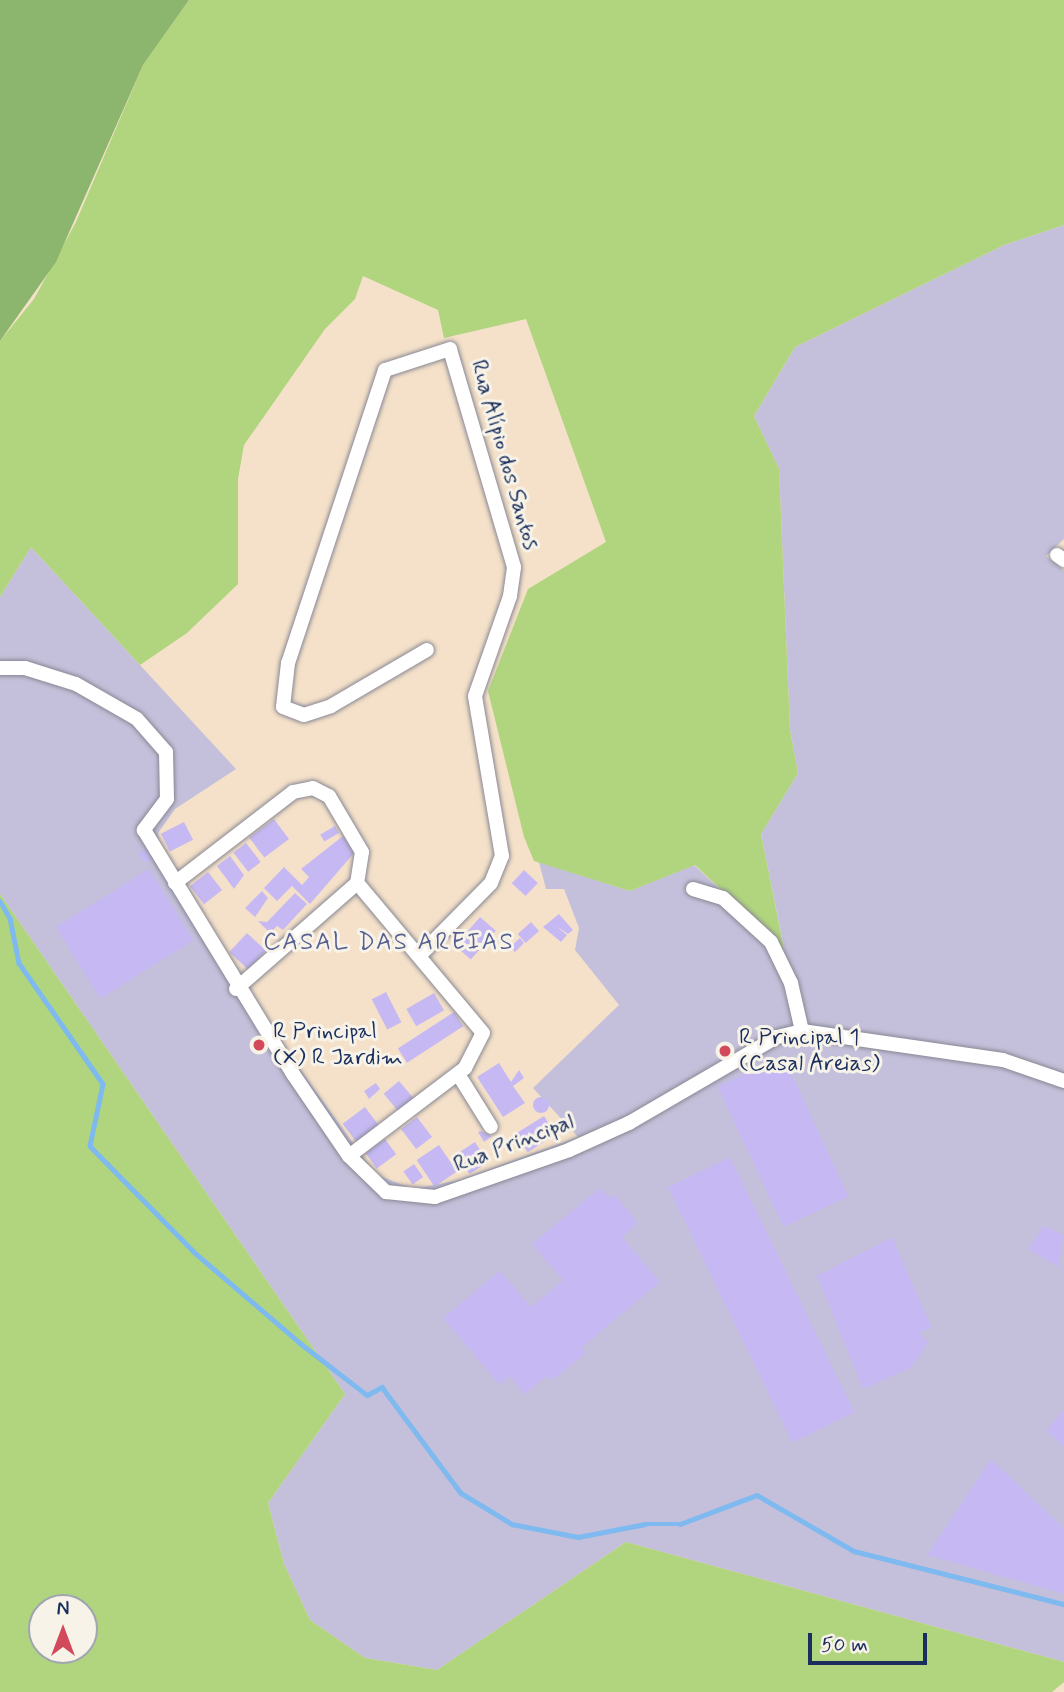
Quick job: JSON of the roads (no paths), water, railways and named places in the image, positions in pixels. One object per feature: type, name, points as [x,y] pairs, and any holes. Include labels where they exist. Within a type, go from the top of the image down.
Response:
[{"type":"street","name":"Rua Alípio dos Santos","points":[[422,953],[491,883],[502,856],[475,696],[510,596],[514,567],[450,349],[385,370],[288,663],[283,707],[304,715],[331,706],[427,650]]},
{"type":"street","name":"Rua Principal","points":[[0,668],[25,668],[76,684],[137,719],[166,752],[167,799],[144,830],[236,989],[349,1156],[386,1192],[445,1195],[629,1123],[777,1037],[802,1031],[1003,1060],[1064,1082]]},
{"type":"street","points":[[175,883],[293,792],[313,788],[328,796],[362,852],[357,883],[236,989]]},
{"type":"street","points":[[349,1156],[458,1074],[477,1053],[483,1028],[422,953],[357,883]]},
{"type":"street","points":[[694,889],[723,898],[771,942],[791,983],[802,1031]]},
{"type":"street","points":[[458,1074],[491,1127]]},
{"type":"waterway","points":[[0,901],[10,918],[19,963],[103,1084],[90,1146],[194,1252],[300,1343],[367,1395],[382,1387],[461,1493],[512,1524],[578,1537],[645,1524],[680,1524],[757,1495],[854,1551],[1064,1604]]},
{"type":"place","name":"R Principal (X) R Jardim","points":[[259,1045]]},
{"type":"place","name":"R Principal 1 (Casal Areias)","points":[[725,1051]]},
{"type":"district","name":"CASAL DAS AREIAS","points":[[389,943]]}]
